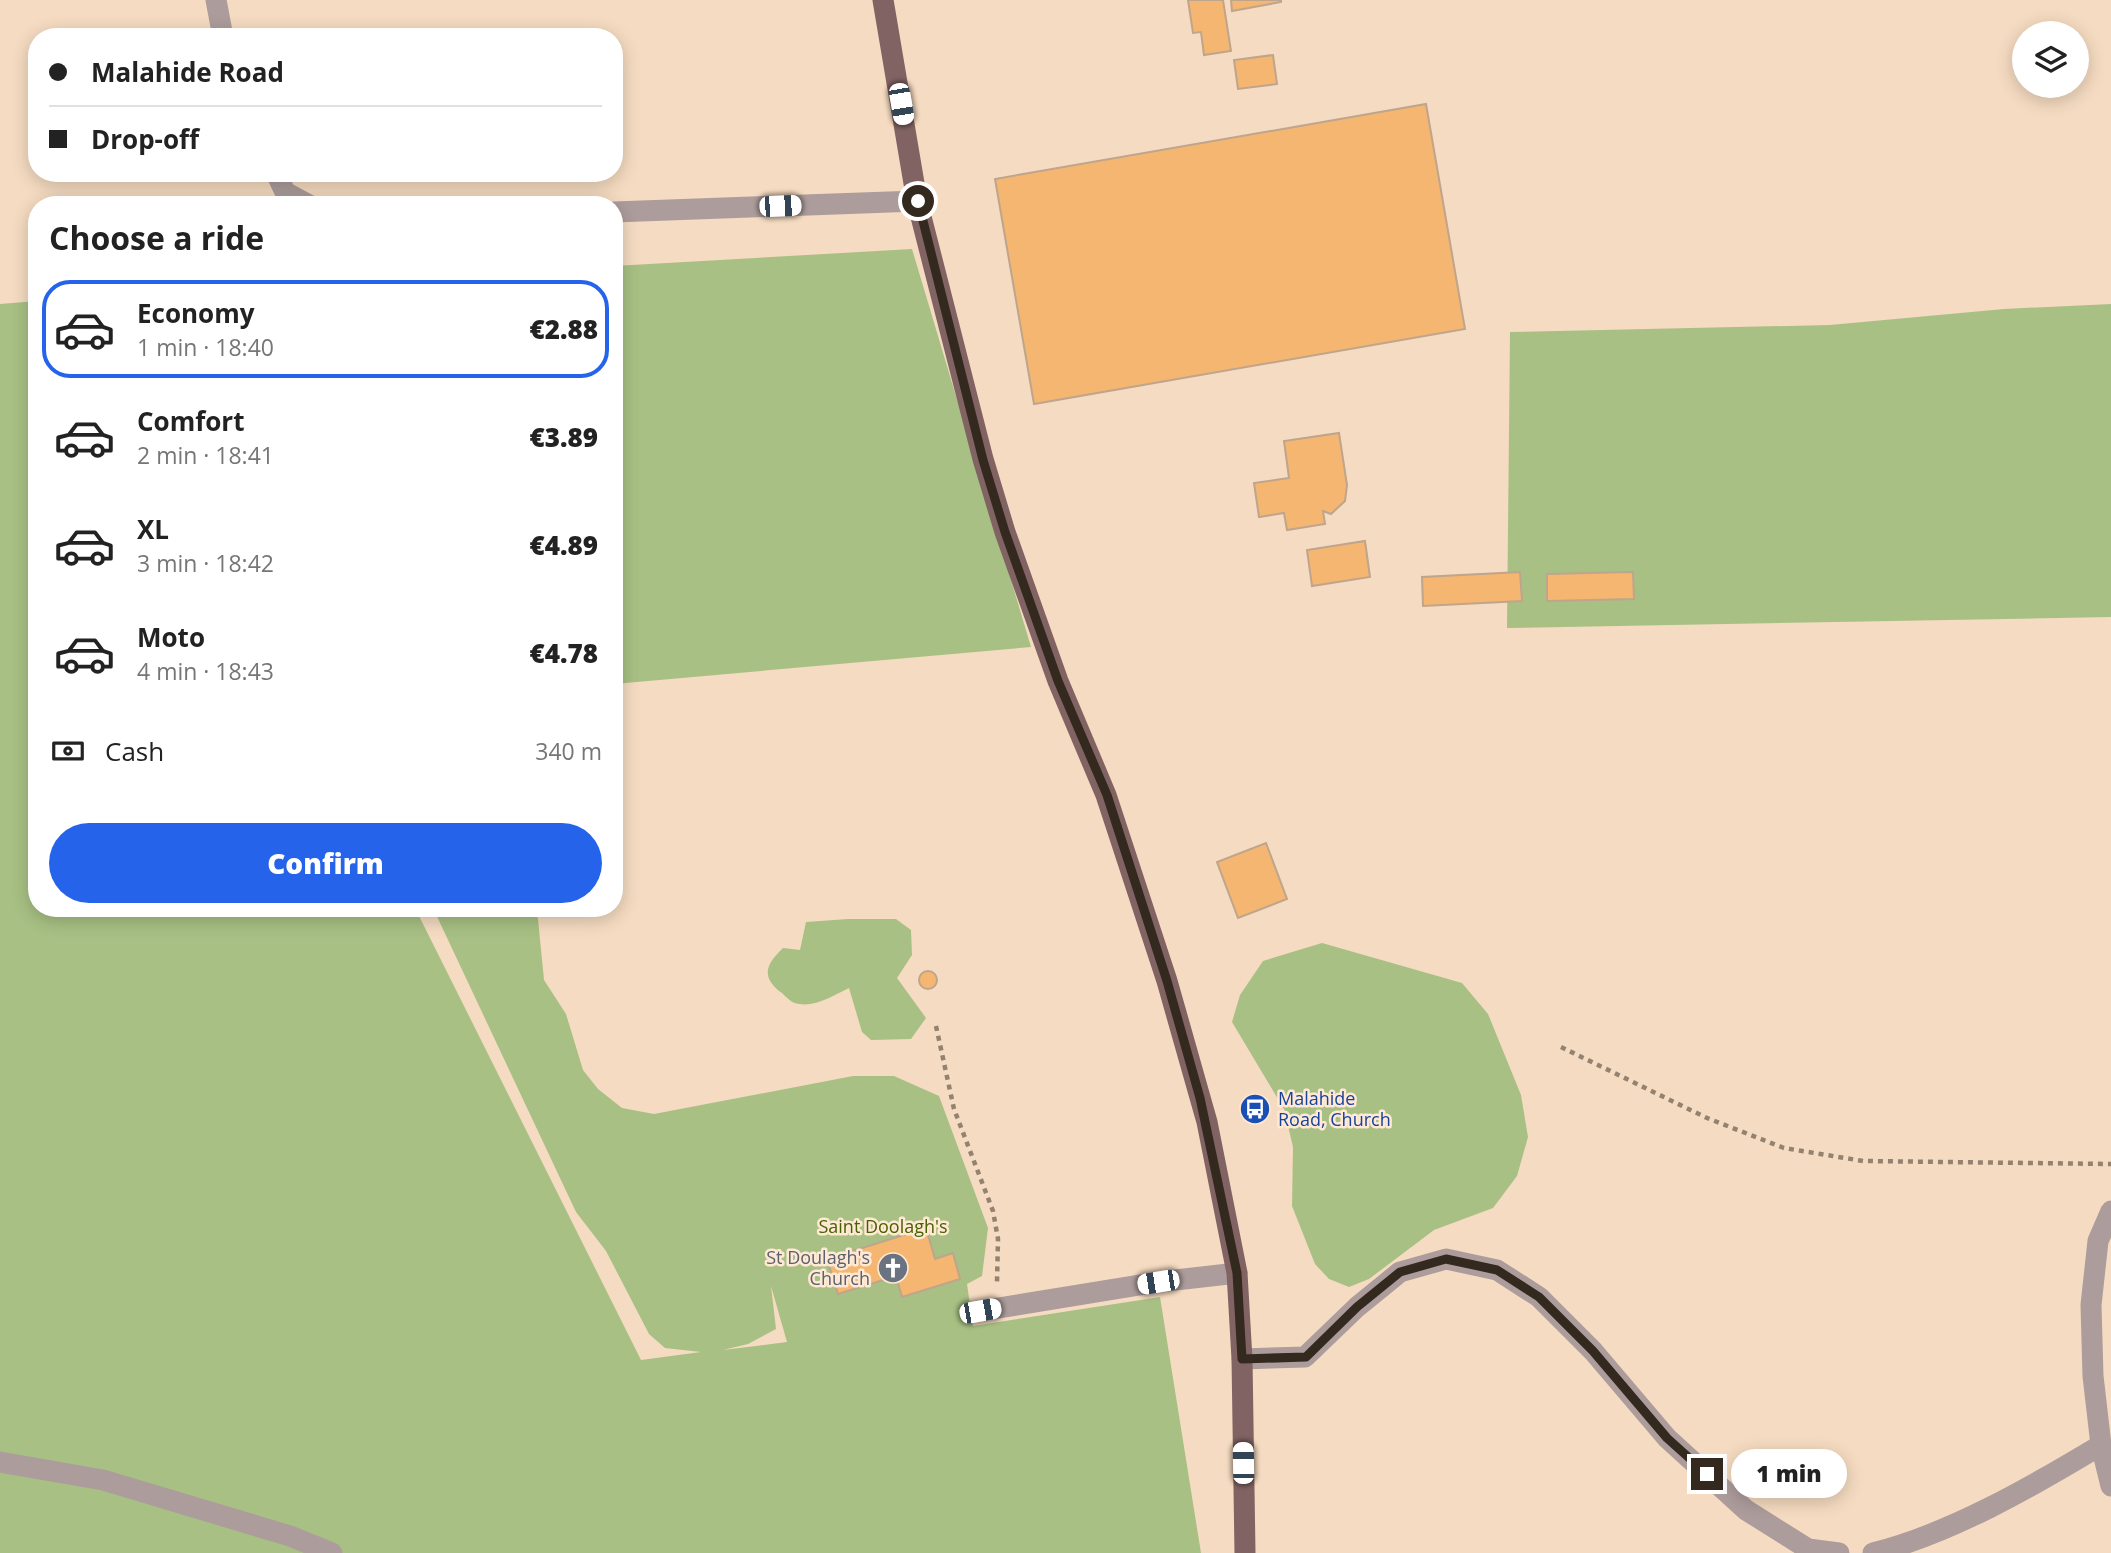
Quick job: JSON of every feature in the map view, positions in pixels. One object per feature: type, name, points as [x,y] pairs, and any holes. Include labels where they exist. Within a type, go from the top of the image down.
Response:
[{"type":"main road","points":[[883,0],[918,201],[983,460],[1005,532],[1058,681],[1107,795],[1167,981],[1207,1122],[1237,1273],[1242,1359],[1245,1553]]},
{"type":"lane","points":[[216,0],[221,28]]},
{"type":"lane","points":[[280,182],[285,192],[292,196]]},
{"type":"lane","points":[[623,212],[918,201]]},
{"type":"lane","points":[[2111,1211],[2098,1241],[2091,1305],[2093,1376],[2101,1445],[2111,1486]]},
{"type":"lane","points":[[1242,1359],[1306,1357],[1357,1307],[1400,1272],[1446,1259],[1497,1270],[1539,1297],[1593,1351],[1667,1438],[1746,1510],[1808,1549],[1839,1553]]},
{"type":"lane","points":[[989,1309],[1237,1273]]},
{"type":"lane","points":[[1873,1553],[1911,1544],[2046,1478],[2101,1445]]},
{"type":"lane","points":[[0,1462],[116,1483],[290,1536],[332,1553]]},
{"type":"path","points":[[936,1026],[954,1109],[993,1211],[998,1239],[989,1309]]},
{"type":"path","points":[[1561,1047],[1707,1118],[1784,1148],[1863,1161],[2111,1164]]},
{"type":"green space","points":[[912,249],[1031,647],[623,683],[623,265]]},
{"type":"green space","name":"Saint Doolagh's","points":[[28,302],[28,917],[420,917],[641,1360],[701,1352],[665,1348],[649,1334],[606,1251],[576,1212],[437,917],[537,917],[544,980],[566,1014],[583,1070],[598,1089],[622,1108],[654,1114],[853,1076],[894,1076],[939,1096],[988,1228],[982,1276],[967,1284],[973,1326],[1160,1297],[1201,1553],[0,1553],[0,304]],"holes":[[[771,1286],[787,1342],[723,1350],[748,1344],[776,1329]]]},
{"type":"green space","points":[[2111,304],[2111,617],[1507,628],[1510,332],[1830,325],[2004,309]]},
{"type":"green space","points":[[896,919],[911,930],[912,955],[897,978],[926,1018],[911,1039],[871,1040],[862,1032],[849,988],[823,1000],[802,1004],[790,1000],[770,981],[769,965],[783,948],[800,950],[806,922]]},
{"type":"green space","points":[[1322,943],[1462,983],[1488,1014],[1521,1095],[1528,1137],[1517,1176],[1493,1208],[1434,1230],[1369,1279],[1349,1287],[1329,1279],[1315,1264],[1292,1206],[1293,1147],[1284,1109],[1232,1022],[1240,995],[1263,961]]},
{"type":"building","points":[[1188,0],[1223,0],[1231,51],[1204,55],[1201,32],[1193,33]]},
{"type":"building","points":[[1231,0],[1281,0],[1281,2],[1232,11]]},
{"type":"building","points":[[1273,55],[1277,84],[1238,89],[1234,60]]},
{"type":"building","points":[[1426,104],[1465,329],[1034,404],[995,179]]},
{"type":"building","points":[[1339,433],[1347,485],[1345,501],[1331,514],[1323,511],[1325,524],[1287,530],[1284,513],[1259,517],[1254,483],[1289,478],[1284,441]]},
{"type":"building","points":[[1365,541],[1370,577],[1312,586],[1307,550]]},
{"type":"building","points":[[1520,572],[1522,601],[1423,606],[1422,577]]},
{"type":"building","points":[[1633,572],[1634,599],[1547,601],[1547,574]]},
{"type":"building","points":[[1266,843],[1287,899],[1238,918],[1217,862]]},
{"type":"building","points":[[928,971],[934,974],[937,980],[934,986],[928,989],[922,986],[919,980],[922,974]]},
{"type":"building","name":"St Doulagh's Church","points":[[926,1228],[935,1259],[953,1253],[960,1279],[902,1297],[896,1276],[838,1294],[827,1259]]},
{"type":"place","name":"Malahide Road, Church","points":[[1255,1109]]},
{"type":"place","name":"St Doulagh's Church","points":[[893,1268]]},
{"type":"route","points":[[918,201],[983,460],[1005,532],[1058,681],[1107,795],[1167,981],[1207,1122],[1237,1273],[1242,1359],[1306,1357],[1357,1307],[1400,1272],[1446,1259],[1497,1270],[1539,1297],[1593,1351],[1667,1438],[1707,1474]]}]
